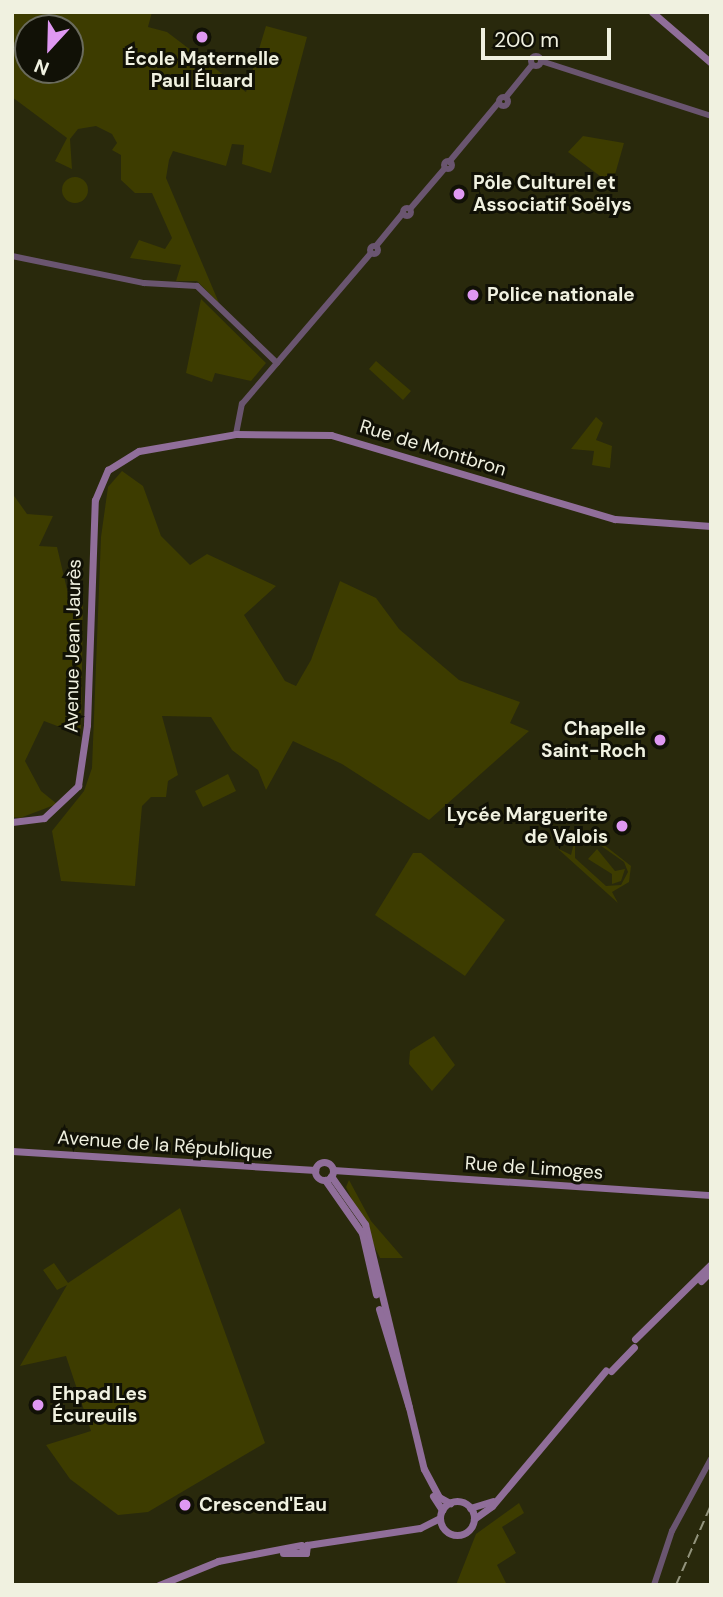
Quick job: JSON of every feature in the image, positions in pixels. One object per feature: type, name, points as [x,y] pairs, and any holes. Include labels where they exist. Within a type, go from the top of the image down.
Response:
[{"type":"main road","points":[[652,12],[711,63]]},
{"type":"main road","name":"Rue de Montbron","points":[[143,449],[236,434],[300,433],[359,441],[615,519],[711,526]]},
{"type":"main road","name":"Avenue Jean Jaurès","points":[[12,822],[44,818],[78,786],[87,725],[94,500],[108,470],[143,449]]},
{"type":"main road","name":"Avenue de la République","points":[[12,1151],[316,1170],[323,1163],[330,1175]]},
{"type":"main road","points":[[316,1170],[330,1175],[369,1233],[424,1469],[439,1497],[470,1508],[497,1499]]},
{"type":"main road","name":"Rue de Limoges","points":[[330,1175],[355,1173],[711,1195]]},
{"type":"main road","points":[[330,1175],[362,1233],[420,1470],[441,1514],[443,1529]]},
{"type":"main road","points":[[161,1584],[206,1566],[420,1528],[443,1529],[463,1534],[474,1519],[497,1499],[609,1370],[710,1266]]},
{"type":"main road","points":[[420,1528],[441,1514],[450,1503]]},
{"type":"main road","points":[[470,1508],[474,1519]]},
{"type":"street","points":[[222,436],[276,363],[532,65],[541,61],[711,116]]},
{"type":"street","points":[[12,257],[144,283],[197,286],[276,363]]},
{"type":"street","points":[[236,414],[236,434]]},
{"type":"street","points":[[657,1584],[668,1542],[711,1459]]},
{"type":"shaded area","points":[[12,12],[152,12],[148,27],[167,32],[246,92],[266,26],[307,37],[271,173],[242,164],[244,145],[232,144],[226,166],[173,151],[169,160],[166,178],[219,303],[197,281],[176,281],[181,265],[130,258],[139,240],[165,249],[172,238],[152,193],[135,193],[121,180],[121,155],[112,150],[117,143],[112,134],[96,126],[78,129],[70,139],[72,169],[55,161],[67,138],[12,97]]},
{"type":"shaded area","points":[[583,136],[624,143],[612,185],[568,152]]},
{"type":"shaded area","points":[[75,177],[84,181],[88,190],[84,199],[75,203],[66,199],[62,190],[66,181]]},
{"type":"shaded area","points":[[201,299],[266,363],[251,381],[215,373],[212,382],[186,373]]},
{"type":"shaded area","points":[[376,361],[411,391],[403,400],[369,369]]},
{"type":"shaded area","points":[[596,417],[603,423],[596,440],[612,446],[610,468],[592,465],[594,451],[571,449]]},
{"type":"shaded area","points":[[122,471],[143,486],[161,536],[190,565],[207,554],[276,586],[244,615],[285,681],[296,686],[311,660],[340,581],[376,598],[399,629],[459,680],[520,702],[510,723],[529,731],[429,820],[342,764],[293,741],[266,790],[258,770],[232,750],[211,717],[162,716],[178,775],[168,781],[166,797],[151,797],[142,806],[135,886],[61,881],[52,831],[84,791],[92,768],[101,537],[108,487]]},
{"type":"shaded area","points":[[12,493],[27,514],[53,516],[39,546],[57,547],[70,602],[83,604],[81,735],[44,721],[25,761],[41,791],[57,804],[20,818],[12,817]]},
{"type":"shaded area","points":[[228,774],[236,791],[203,807],[195,791]]},
{"type":"shaded area","points":[[589,833],[631,866],[629,882],[612,892],[618,903],[557,848],[571,855],[575,839]],"holes":[[[587,836],[624,862],[628,872],[621,885],[606,886],[575,858],[575,846]]]},
{"type":"shaded area","points":[[597,849],[615,871],[625,869],[621,881],[612,884],[612,874],[588,859]]},
{"type":"shaded area","points":[[413,853],[421,853],[505,920],[465,976],[375,915]]},
{"type":"shaded area","points":[[434,1036],[455,1065],[432,1091],[409,1064],[410,1051]]},
{"type":"shaded area","points":[[349,1180],[371,1221],[403,1258],[380,1258],[346,1187]]},
{"type":"shaded area","points":[[180,1208],[265,1443],[148,1512],[118,1515],[70,1479],[46,1445],[91,1431],[66,1356],[20,1366],[67,1285],[57,1290],[43,1270],[54,1263],[68,1283]]},
{"type":"shaded area","points":[[519,1503],[524,1513],[502,1527],[516,1553],[497,1565],[507,1585],[456,1585],[476,1534]]},
{"type":"railway","points":[[676,1585],[711,1505]]},
{"type":"place","name":"École Maternelle Paul Éluard","points":[[202,37]]},
{"type":"place","name":"Pôle Culturel et Associatif Soëlys","points":[[459,194]]},
{"type":"place","name":"Police nationale","points":[[473,295]]},
{"type":"place","name":"Chapelle Saint-Roch","points":[[660,740]]},
{"type":"place","name":"Lycée Marguerite de Valois","points":[[622,826]]},
{"type":"place","name":"Ehpad Les Écureuils","points":[[38,1405]]},
{"type":"place","name":"Crescend'Eau","points":[[185,1505]]}]
